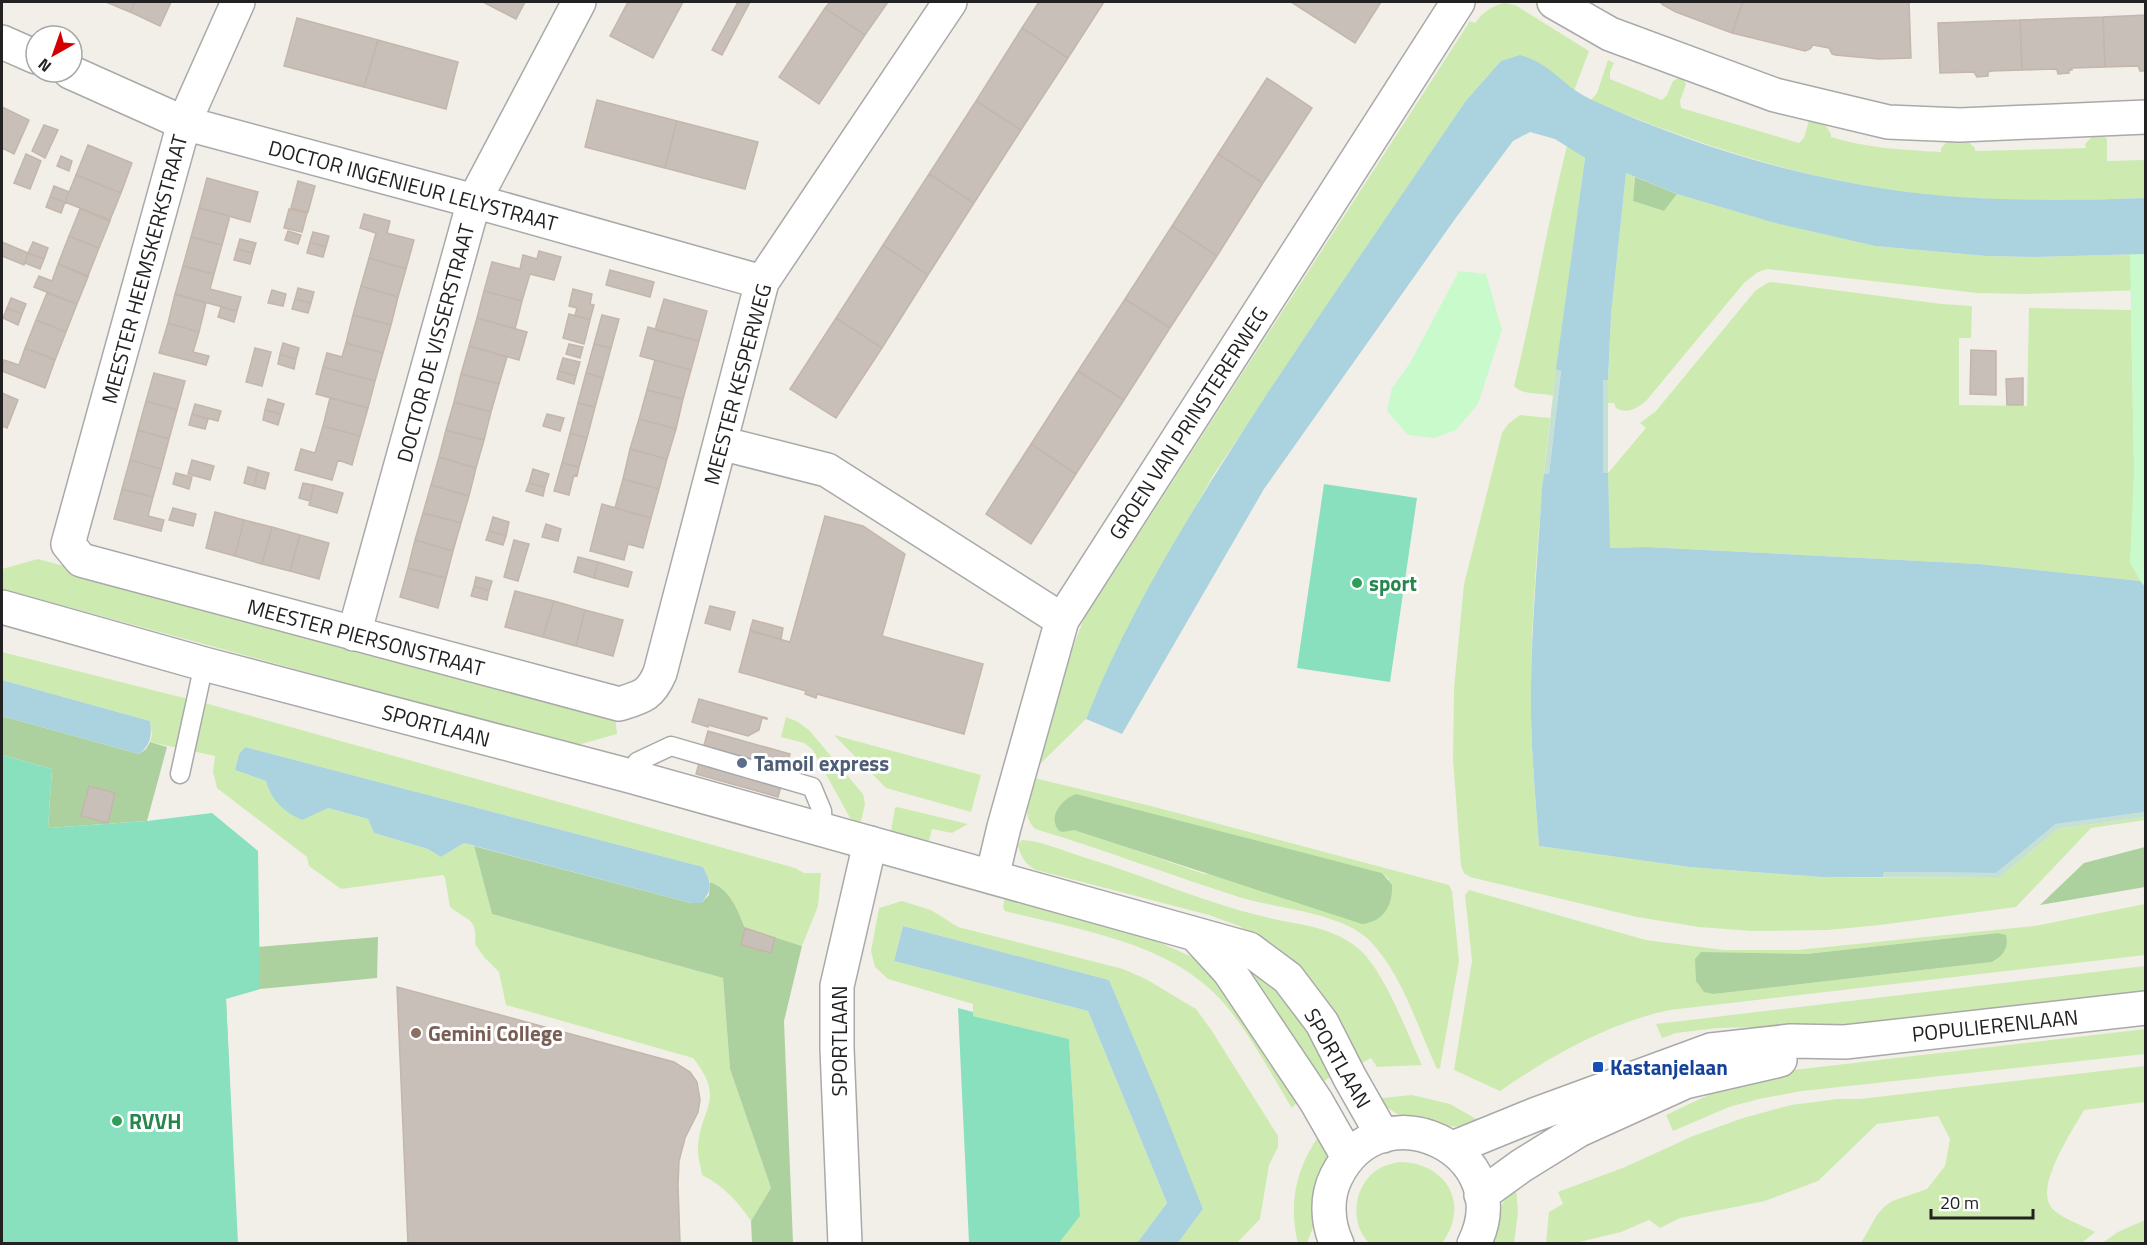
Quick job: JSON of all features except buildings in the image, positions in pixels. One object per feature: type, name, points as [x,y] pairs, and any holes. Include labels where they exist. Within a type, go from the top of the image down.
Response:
[{"type":"street","name":"MEESTER HEEMSKERKSTRAAT","points":[[68,544],[184,123],[238,2]]},
{"type":"street","name":"DOCTOR DE VISSERSTRAAT","points":[[354,634],[474,201],[579,2]]},
{"type":"street","name":"MEESTER KESPERWEG","points":[[660,673],[762,282],[950,2]]},
{"type":"street","name":"GROEN VAN PRINSTERERWEG","points":[[992,877],[1062,620],[1458,2]]},
{"type":"street","points":[[1554,2],[1610,34],[1775,95],[1888,122],[1960,125],[2145,117]]},
{"type":"street","points":[[2,42],[24,52]]},
{"type":"street","name":"DOCTOR INGENIEUR LELYSTRAAT","points":[[84,78],[184,123],[762,282]]},
{"type":"street","points":[[720,443],[826,470],[1062,620]]},
{"type":"street","name":"MEESTER PIERSONSTRAAT","points":[[68,544],[81,560],[619,704],[640,697],[654,687],[660,673]]},
{"type":"street","name":"SPORTLAAN","points":[[2,607],[204,664],[630,776],[1249,949],[1288,978],[1323,1023],[1350,1078],[1383,1136]]},
{"type":"street","name":"SPORTLAAN","points":[[845,1244],[837,1048],[837,986],[870,843]]},
{"type":"street","name":"SPORTLAAN","points":[[1196,935],[1229,971],[1316,1101],[1348,1157]]},
{"type":"street","name":"POPULIERENLAAN","points":[[1453,1148],[1564,1103],[1711,1050],[1791,1041],[1845,1042],[2145,1008]]},
{"type":"street","name":"POPULIERENLAAN","points":[[1481,1195],[1521,1166],[1580,1130],[1685,1082],[1768,1064],[1845,1042]]},
{"type":"street","points":[[1333,1242],[1330,1192],[1348,1157],[1361,1146],[1383,1136],[1395,1133],[1416,1133],[1431,1136],[1453,1148],[1466,1160],[1473,1172],[1481,1195],[1482,1225],[1474,1244]]},
{"type":"lane","points":[[180,774],[204,664]]},
{"type":"green space","points":[[1504,3],[1515,5],[1589,51],[1574,91],[1541,64],[1465,102],[1214,474],[1145,595],[1086,719],[1040,764],[1048,727],[1071,652],[1087,611],[1470,21],[1475,23],[1487,10]]},
{"type":"green space","points":[[1608,60],[1614,63],[1610,79],[1662,100],[1667,95],[1673,81],[1679,78],[1686,84],[1680,101],[1681,108],[1799,143],[1804,138],[1809,120],[1824,123],[1831,137],[1845,141],[1885,148],[1941,152],[1941,148],[1950,139],[1965,139],[1975,148],[1975,151],[2086,148],[2085,144],[2094,135],[2102,135],[2107,139],[2107,161],[2145,160],[2145,198],[2050,200],[1954,197],[1891,190],[1814,175],[1701,142],[1591,100],[1597,93]]},
{"type":"green space","points":[[1567,146],[1585,158],[1553,396],[1527,393],[1514,386]]},
{"type":"green space","points":[[1626,173],[1635,177],[1633,201],[1664,211],[1677,194],[1776,223],[1875,246],[1986,256],[2145,254],[2145,290],[2028,294],[1977,293],[1768,269],[1758,272],[1744,283],[1646,401],[1631,410],[1624,411],[1616,408],[1614,403],[1607,403],[1611,315]]},
{"type":"green space","points":[[1635,177],[1677,194],[1664,211],[1633,201]]},
{"type":"green space","points":[[2130,254],[2146,254],[2145,588],[2130,563],[2134,467]]},
{"type":"green space","points":[[1459,271],[1486,274],[1502,330],[1478,404],[1456,430],[1434,438],[1408,435],[1387,411],[1392,388],[1410,363]]},
{"type":"green space","points":[[1772,282],[1972,306],[1971,338],[1959,338],[1959,405],[2027,406],[2029,308],[2131,310],[2134,467],[2145,588],[2140,581],[1979,564],[1646,547],[1609,548],[1608,473],[1646,428],[1640,423],[1656,411],[1755,291]]},
{"type":"green space","points":[[1556,369],[1561,370],[1549,474],[1544,474]]},
{"type":"green space","points":[[1603,379],[1608,380],[1608,473],[1603,473]]},
{"type":"green space","points":[[1520,415],[1550,418],[1537,552],[1531,686],[1533,766],[1539,846],[1689,867],[1821,877],[1999,878],[2058,829],[2145,817],[2145,820],[2091,828],[2016,907],[1828,930],[1752,931],[1699,927],[1637,917],[1470,877],[1464,873],[1461,866],[1453,759],[1454,688],[1464,584],[1502,433],[1508,424]]},
{"type":"green space","name":"sport","points":[[1324,484],[1417,498],[1390,682],[1297,668]]},
{"type":"green space","points":[[38,559],[615,715],[617,734],[581,744],[571,744],[2,589],[2,569]]},
{"type":"green space","points":[[2,652],[212,705],[795,868],[804,873],[821,873],[818,906],[802,946],[745,928],[728,895],[710,882],[703,867],[245,747],[239,754],[235,770],[328,808],[368,819],[374,833],[428,849],[441,857],[464,843],[474,846],[492,914],[723,978],[730,1069],[771,1188],[751,1221],[730,1195],[702,1175],[698,1154],[699,1136],[710,1095],[709,1085],[693,1058],[506,1005],[499,972],[475,944],[473,924],[450,907],[443,875],[341,889],[309,866],[307,857],[217,788],[213,772],[215,756],[150,742],[152,734],[150,721],[2,680]]},
{"type":"green space","points":[[2,716],[139,754],[150,742],[167,747],[147,821],[48,828],[52,769],[2,755]]},
{"type":"green space","points":[[786,717],[809,730],[863,794],[865,804],[861,821],[850,818],[812,749],[804,743],[781,737]]},
{"type":"green space","points":[[834,735],[981,775],[971,812],[886,788]]},
{"type":"green space","name":"RVVH","points":[[2,755],[52,769],[48,828],[147,821],[212,813],[258,851],[260,989],[226,999],[238,1243],[2,1243]]},
{"type":"green space","points":[[1034,778],[1147,805],[1449,885],[1452,891],[1459,961],[1440,1068],[1437,1069],[1391,969],[1370,941],[1358,932],[1327,918],[1242,898],[1035,829],[1030,823],[1027,811]],"holes":[[[1055,823],[1247,839],[1382,873],[1390,880],[1204,874],[1074,829],[1059,831]]]},
{"type":"green space","points":[[1076,794],[1382,873],[1392,885],[1391,900],[1381,916],[1362,924],[1074,830],[1059,831],[1055,814],[1061,804]]},
{"type":"green space","points":[[897,807],[968,824],[952,833],[932,829],[929,841],[891,831]]},
{"type":"green space","points":[[2145,812],[2145,817],[2058,829],[1999,878],[1883,877],[1884,872],[1996,873],[2056,824]]},
{"type":"green space","points":[[1022,840],[1053,847],[1238,910],[1325,930],[1348,941],[1369,959],[1378,972],[1422,1065],[1377,1067],[1371,1058],[1358,1065],[1263,941],[1239,926],[1209,915],[1036,870],[1026,863],[1020,853],[1018,845]]},
{"type":"green space","points":[[474,846],[691,903],[701,903],[709,895],[710,882],[728,895],[745,928],[802,946],[784,1021],[793,1243],[752,1243],[751,1221],[771,1188],[730,1069],[723,978],[492,914]]},
{"type":"green space","points":[[2145,847],[2145,887],[2040,905],[2084,863]]},
{"type":"green space","points":[[1469,890],[1646,940],[1724,950],[1797,950],[2035,926],[2145,904],[2145,955],[1670,1010],[1624,1023],[1581,1042],[1539,1065],[1500,1091],[1454,1070],[1472,961],[1465,895]],"holes":[[[1998,933],[2006,936],[1997,959],[1992,962],[1714,994],[1764,954],[1806,954]]]},
{"type":"green space","points":[[1005,896],[1147,937],[1190,956],[1222,981],[1302,1097],[1292,1108],[1234,1016],[1212,991],[1190,974],[1141,948],[1087,931],[1005,911],[1003,907]]},
{"type":"green space","points":[[902,901],[931,910],[958,927],[1123,969],[1146,979],[1196,1009],[1278,1136],[1278,1147],[1269,1165],[1260,1219],[1237,1243],[1178,1243],[1203,1209],[1109,980],[903,926],[894,961],[1088,1011],[1167,1203],[1137,1243],[1059,1243],[1080,1216],[1069,1039],[973,1016],[973,1004],[888,979],[875,967],[871,951],[879,908]]},
{"type":"green space","points":[[1998,933],[2006,935],[2007,944],[2002,954],[1992,962],[1714,994],[1704,992],[1696,981],[1695,959],[1701,952],[1806,954]]},
{"type":"green space","points":[[378,937],[377,978],[260,989],[226,998],[237,1243],[161,955]]},
{"type":"green space","points":[[1236,950],[1295,1006],[1332,1076],[1318,1085]]},
{"type":"green space","points":[[2145,966],[2145,992],[1819,1029],[1718,1028],[1676,1033],[1662,1038],[1656,1024]]},
{"type":"green space","points":[[958,1008],[973,1012],[973,1016],[1069,1039],[1080,1216],[1059,1243],[969,1243]]},
{"type":"green space","points":[[2145,1029],[2145,1054],[1802,1091],[1729,1107],[1673,1131],[1666,1115],[1736,1082],[1767,1073]]},
{"type":"green space","points":[[2145,1066],[2145,1102],[2084,1110],[2057,1158],[2052,1172],[2047,1197],[2051,1207],[2065,1218],[2095,1232],[2082,1243],[1861,1243],[1884,1207],[1892,1201],[1927,1189],[1945,1166],[1950,1139],[1938,1116],[1877,1124],[1818,1181],[1765,1201],[1680,1218],[1660,1228],[1649,1220],[1621,1232],[1575,1243],[1546,1243],[1549,1212],[1563,1204],[1558,1192],[1625,1167],[1693,1136],[1743,1118],[1791,1105]]},
{"type":"green space","points":[[1412,1095],[1450,1104],[1478,1120],[1476,1125],[1438,1126],[1413,1121],[1381,1102],[1382,1098]]},
{"type":"green space","points":[[1320,1134],[1327,1147],[1327,1156],[1314,1225],[1307,1243],[1298,1244],[1294,1214],[1296,1186],[1305,1160]]},
{"type":"green space","points":[[1399,1162],[1430,1169],[1441,1177],[1449,1188],[1454,1200],[1454,1214],[1442,1243],[1369,1243],[1363,1235],[1356,1207],[1362,1188],[1367,1179],[1377,1170]]},
{"type":"green space","points":[[1516,1187],[1518,1212],[1514,1243],[1489,1244],[1502,1205]]},
{"type":"green space","points":[[2145,1220],[2145,1243],[2102,1243],[2118,1232]]},
{"type":"water","points":[[1520,55],[1541,64],[1584,96],[1628,116],[1739,156],[1815,176],[1892,190],[1955,197],[2050,200],[2145,198],[2145,254],[1986,256],[1875,246],[1775,223],[1677,194],[1626,173],[1611,315],[1608,380],[1603,380],[1603,473],[1608,473],[1610,548],[1646,547],[1979,564],[2140,581],[2146,588],[2145,812],[2056,824],[1996,873],[1884,872],[1883,877],[1821,877],[1689,867],[1539,846],[1531,705],[1535,587],[1542,488],[1544,474],[1549,474],[1561,371],[1556,369],[1585,158],[1555,139],[1530,132],[1513,141],[1264,489],[1122,734],[1086,719],[1145,593],[1192,512],[1267,394],[1465,102],[1501,61]]},
{"type":"water","points":[[2,680],[150,721],[151,735],[148,743],[139,754],[2,716]]},
{"type":"water","points":[[245,747],[703,867],[710,886],[708,894],[701,903],[691,903],[464,843],[441,857],[428,849],[374,833],[368,819],[328,808],[302,820],[279,805],[266,781],[235,770],[239,754]]},
{"type":"water","points":[[903,926],[1109,980],[1203,1209],[1178,1243],[1137,1243],[1167,1203],[1088,1011],[894,961]]},
{"type":"place","name":"sport","points":[[1357,583]]},
{"type":"place","name":"Tamoil express","points":[[742,763]]},
{"type":"place","name":"Gemini College","points":[[416,1033]]},
{"type":"place","name":"Kastanjelaan","points":[[1598,1067]]},
{"type":"place","name":"RVVH","points":[[117,1121]]}]
